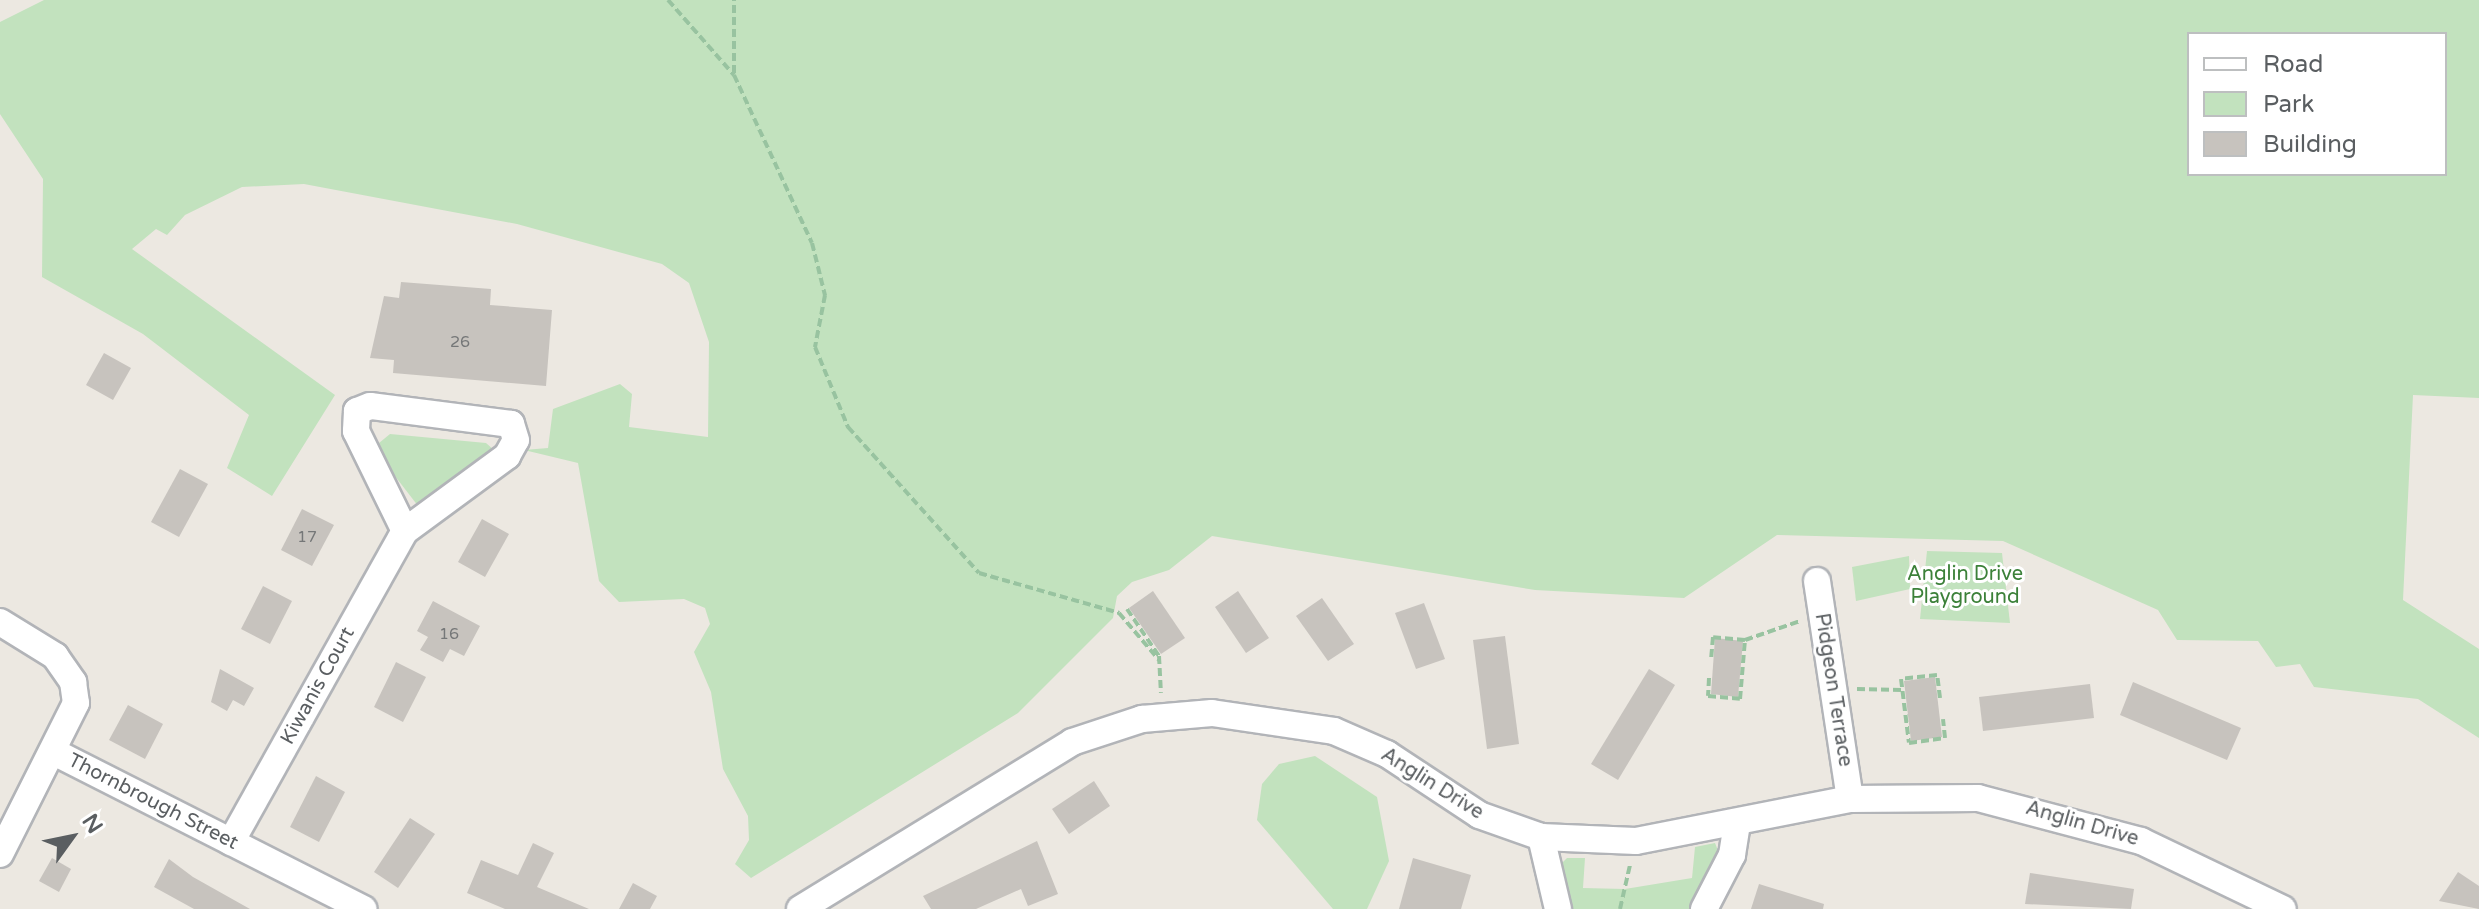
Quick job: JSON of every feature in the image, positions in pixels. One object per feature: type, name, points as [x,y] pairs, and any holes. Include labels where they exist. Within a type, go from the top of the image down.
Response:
[{"type":"street","name":"Kiwanis Court","points":[[231,842],[405,531],[507,456],[516,440],[511,424],[370,406],[357,411],[356,431],[405,531]]},
{"type":"street","name":"Pidgeon Terrace","points":[[1817,581],[1850,799]]},
{"type":"street","name":"Thornbrough Street","points":[[0,622],[55,656],[73,682],[76,703],[54,752],[363,909]]},
{"type":"street","name":"Anglin Drive","points":[[800,909],[1072,742],[1162,716],[1254,715],[1334,731],[1387,754],[1479,815],[1541,837],[1636,841],[1850,799],[1978,798],[2057,813],[2177,854],[2283,909]]},
{"type":"street","points":[[0,854],[54,752]]},
{"type":"street","points":[[1704,909],[1732,855],[1737,822]]},
{"type":"street","points":[[1541,837],[1558,909]]},
{"type":"path","points":[[668,0],[734,75],[812,243],[825,295],[815,347],[848,427],[979,573],[1119,613],[1159,660]]},
{"type":"path","points":[[734,0],[734,75]]},
{"type":"path","points":[[1127,609],[1159,660],[1162,716]]},
{"type":"path","points":[[1711,658],[1713,637],[1745,640],[1822,613]]},
{"type":"path","points":[[1709,678],[1708,696],[1740,699],[1745,640]]},
{"type":"path","points":[[1940,698],[1937,675],[1901,679],[1909,743],[1945,738],[1943,719]]},
{"type":"path","points":[[1834,693],[1878,685],[1902,690]]},
{"type":"path","points":[[1620,909],[1636,841]]},
{"type":"green space","points":[[44,0],[2479,0],[2479,398],[2413,395],[2403,600],[2479,649],[2479,738],[2418,699],[2314,687],[2300,664],[2276,667],[2258,641],[2177,640],[2158,610],[2003,541],[1777,535],[1684,598],[1535,590],[1212,536],[1169,570],[1132,582],[1117,596],[1113,618],[1018,713],[751,878],[735,864],[749,840],[748,816],[723,769],[711,692],[694,652],[710,624],[705,608],[684,599],[619,602],[599,581],[578,463],[524,450],[548,448],[553,409],[620,384],[632,394],[629,427],[708,437],[709,342],[689,283],[662,264],[517,224],[304,184],[242,187],[185,215],[167,235],[156,229],[132,249],[335,395],[272,496],[227,468],[249,415],[143,334],[42,277],[43,179],[0,114],[0,22]]},
{"type":"green space","points":[[390,434],[486,443],[494,450],[422,511],[384,462],[379,443]]},
{"type":"green space","name":"Anglin Drive Playground","points":[[1927,551],[2002,553],[2010,623],[1920,619]]},
{"type":"green space","points":[[1909,556],[1910,589],[1856,601],[1852,567]]},
{"type":"green space","points":[[1315,756],[1377,797],[1389,861],[1367,909],[1333,909],[1257,820],[1262,784],[1279,764]]},
{"type":"green space","points":[[1715,843],[1719,853],[1691,909],[1569,909],[1559,866],[1567,858],[1585,858],[1583,888],[1625,889],[1692,878],[1695,847]]},
{"type":"building","points":[[401,282],[491,289],[490,305],[552,310],[546,386],[393,373],[394,360],[370,358],[384,296],[399,298]]},
{"type":"building","points":[[104,353],[131,368],[113,400],[86,385]]},
{"type":"building","points":[[180,469],[208,484],[179,537],[151,522]]},
{"type":"building","points":[[302,509],[334,525],[312,566],[281,550]]},
{"type":"building","points":[[482,519],[509,534],[485,577],[458,562]]},
{"type":"building","points":[[263,586],[292,601],[270,644],[241,629]]},
{"type":"building","points":[[1153,591],[1185,638],[1161,654],[1129,608]]},
{"type":"building","points":[[1238,591],[1269,638],[1246,653],[1215,607]]},
{"type":"building","points":[[1322,598],[1354,644],[1328,661],[1296,616]]},
{"type":"building","points":[[433,601],[480,626],[464,656],[450,649],[443,662],[420,650],[428,637],[417,631]]},
{"type":"building","points":[[1424,603],[1445,659],[1416,669],[1395,613]]},
{"type":"building","points":[[1505,636],[1519,744],[1487,749],[1473,640]]},
{"type":"building","points":[[1715,638],[1743,641],[1738,697],[1711,694]]},
{"type":"building","points":[[396,662],[426,677],[403,722],[374,707]]},
{"type":"building","points":[[220,669],[254,688],[244,706],[233,700],[227,711],[211,702]]},
{"type":"building","points":[[1649,669],[1675,685],[1618,780],[1591,764]]},
{"type":"building","points":[[1935,677],[1942,737],[1911,741],[1904,681]]},
{"type":"building","points":[[2133,682],[2241,728],[2227,760],[2120,715]]},
{"type":"building","points":[[2090,684],[2094,718],[1983,731],[1979,697]]},
{"type":"building","points":[[128,705],[163,724],[145,759],[109,740]]},
{"type":"building","points":[[316,776],[345,792],[319,842],[290,827]]},
{"type":"building","points":[[1094,781],[1110,806],[1069,834],[1052,809]]},
{"type":"building","points":[[410,818],[435,834],[398,888],[374,872]]},
{"type":"building","points":[[1037,841],[1058,894],[1028,906],[1021,889],[976,909],[931,909],[923,896]]},
{"type":"building","points":[[533,843],[554,853],[537,887],[589,909],[505,909],[467,893],[481,860],[518,875]]},
{"type":"building","points":[[52,858],[71,869],[59,892],[39,881]]},
{"type":"building","points":[[1413,858],[1471,875],[1461,909],[1399,909]]},
{"type":"building","points":[[169,859],[193,877],[250,909],[194,909],[154,887]]},
{"type":"building","points":[[2458,872],[2479,886],[2479,909],[2439,901]]},
{"type":"building","points":[[2030,873],[2134,889],[2131,909],[2025,904]]},
{"type":"building","points":[[633,883],[657,896],[650,909],[619,909]]},
{"type":"building","points":[[1759,884],[1824,904],[1823,909],[1751,909]]}]
